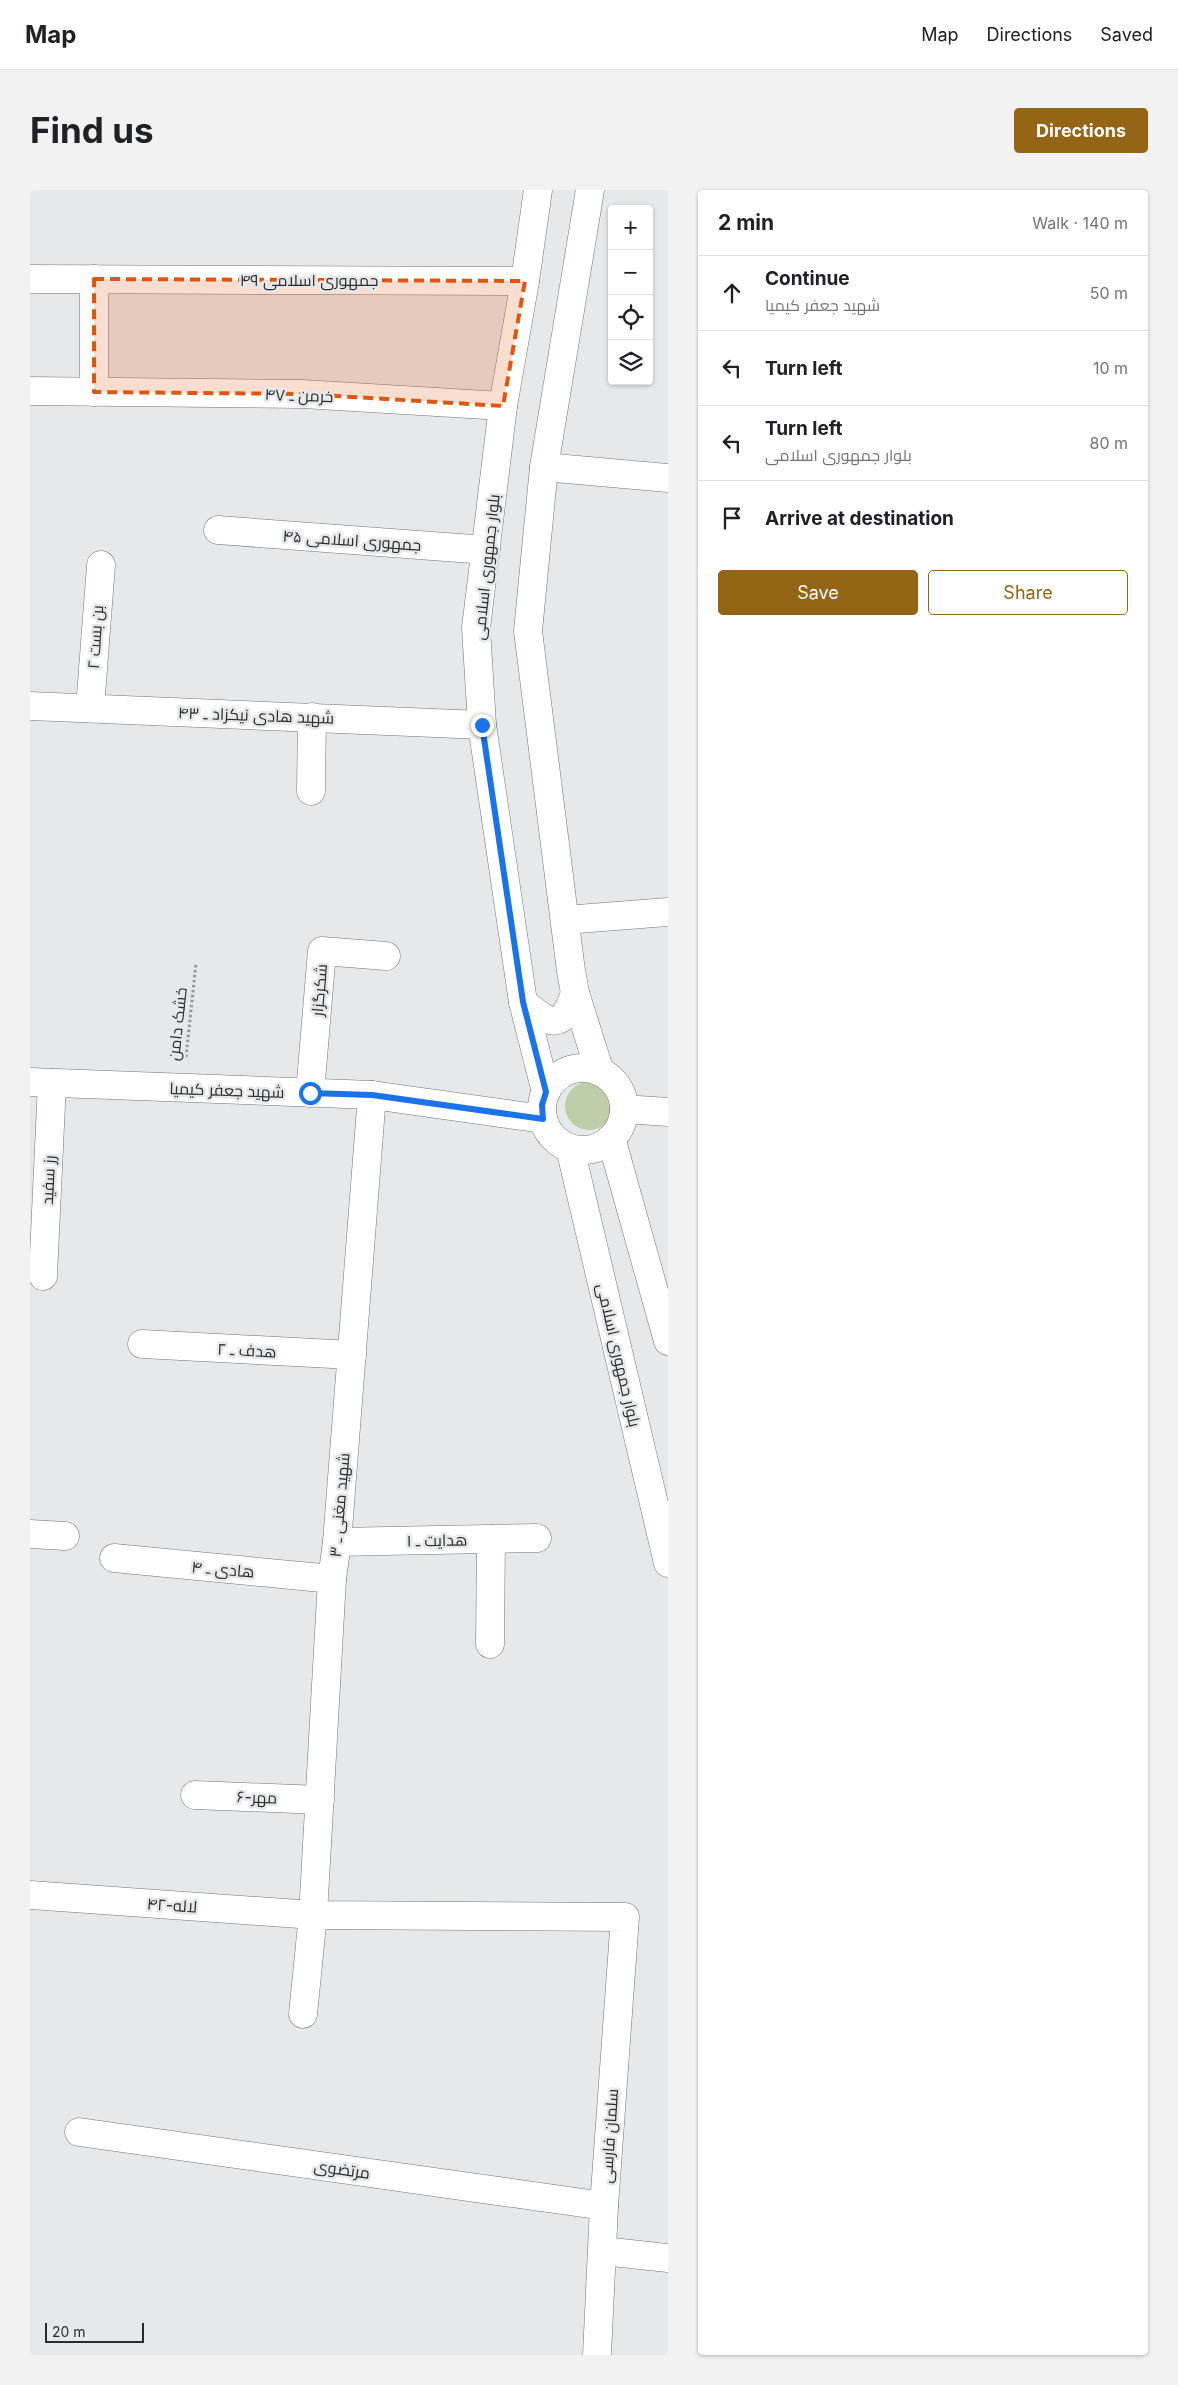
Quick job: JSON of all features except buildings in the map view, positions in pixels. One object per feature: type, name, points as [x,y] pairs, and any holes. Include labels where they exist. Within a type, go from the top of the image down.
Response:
[{"type":"street","name":"بلوار جمهوری اسلامی","points":[[538,190],[525,281],[503,406],[476,628],[482,725],[523,1002],[546,1092]]},
{"type":"street","points":[[590,190],[544,466],[528,631],[575,993],[600,1072]]},
{"type":"street","name":"جمهوری اسلامی ۴۹","points":[[30,279],[525,281]]},
{"type":"street","points":[[94,279],[94,392]]},
{"type":"street","name":"خرمن ـ ۴۷","points":[[30,392],[303,394],[503,406]]},
{"type":"street","points":[[544,466],[668,478]]},
{"type":"street","name":"جمهوری اسلامی ۴۵","points":[[218,530],[486,550]]},
{"type":"street","name":"بن بست ۲","points":[[90,708],[101,565]]},
{"type":"street","name":"شهید هادی نیکزاد ـ ۴۳","points":[[30,706],[482,725]]},
{"type":"street","points":[[311,791],[312,717]]},
{"type":"street","points":[[565,920],[668,912]]},
{"type":"street","name":"شکرگزار","points":[[310,1093],[322,951],[386,956]]},
{"type":"street","points":[[523,1002],[541,1017],[550,1021],[561,1019],[569,1012],[575,993]]},
{"type":"street","points":[[584,1068],[600,1072],[610,1078],[618,1087],[624,1109],[622,1121],[612,1138],[603,1145],[592,1149],[570,1148],[558,1141],[548,1131],[543,1119],[542,1105],[546,1092],[555,1079],[569,1070],[584,1068]]},
{"type":"street","name":"شهید جعفر کیمیا","points":[[41,1083],[372,1095],[543,1119]]},
{"type":"street","name":"رز سفید","points":[[41,1083],[43,1276]]},
{"type":"street","name":"شهید مغنی ـ ۳","points":[[303,2014],[313,1916],[332,1579],[337,1542],[372,1095]]},
{"type":"street","points":[[624,1109],[668,1112]]},
{"type":"street","points":[[612,1138],[668,1341]]},
{"type":"street","name":"بلوار جمهوری اسلامی","points":[[570,1148],[668,1563]]},
{"type":"street","name":"هدف ـ ۲","points":[[142,1344],[352,1355]]},
{"type":"street","points":[[30,1534],[65,1536]]},
{"type":"street","name":"هدایت ـ ۱","points":[[337,1542],[537,1538]]},
{"type":"street","points":[[490,1644],[491,1539]]},
{"type":"street","name":"هادی ـ ۴","points":[[114,1558],[332,1579]]},
{"type":"street","name":"مهر-۶","points":[[195,1795],[320,1800]]},
{"type":"street","name":"لاله-۴۲","points":[[30,1895],[313,1916],[625,1917]]},
{"type":"street","name":"سلمان فارسی","points":[[597,2355],[604,2206],[625,1917]]},
{"type":"street","name":"مرتضوی","points":[[79,2132],[604,2206]]},
{"type":"street","points":[[603,2251],[668,2258]]},
{"type":"path","name":"خشک دامن","points":[[183,1088],[196,963]]},
{"type":"highlighted area","points":[[94,279],[525,281],[503,406],[303,394],[94,392]]},
{"type":"green space","points":[[589,1082],[598,1084],[606,1089],[611,1097],[613,1106],[611,1115],[606,1123],[598,1128],[589,1130],[580,1128],[572,1123],[567,1115],[565,1106],[567,1097],[572,1089],[580,1084]]},
{"type":"route","points":[[310,1093],[372,1095],[543,1119],[542,1105],[546,1092],[523,1002],[482,725]]}]
